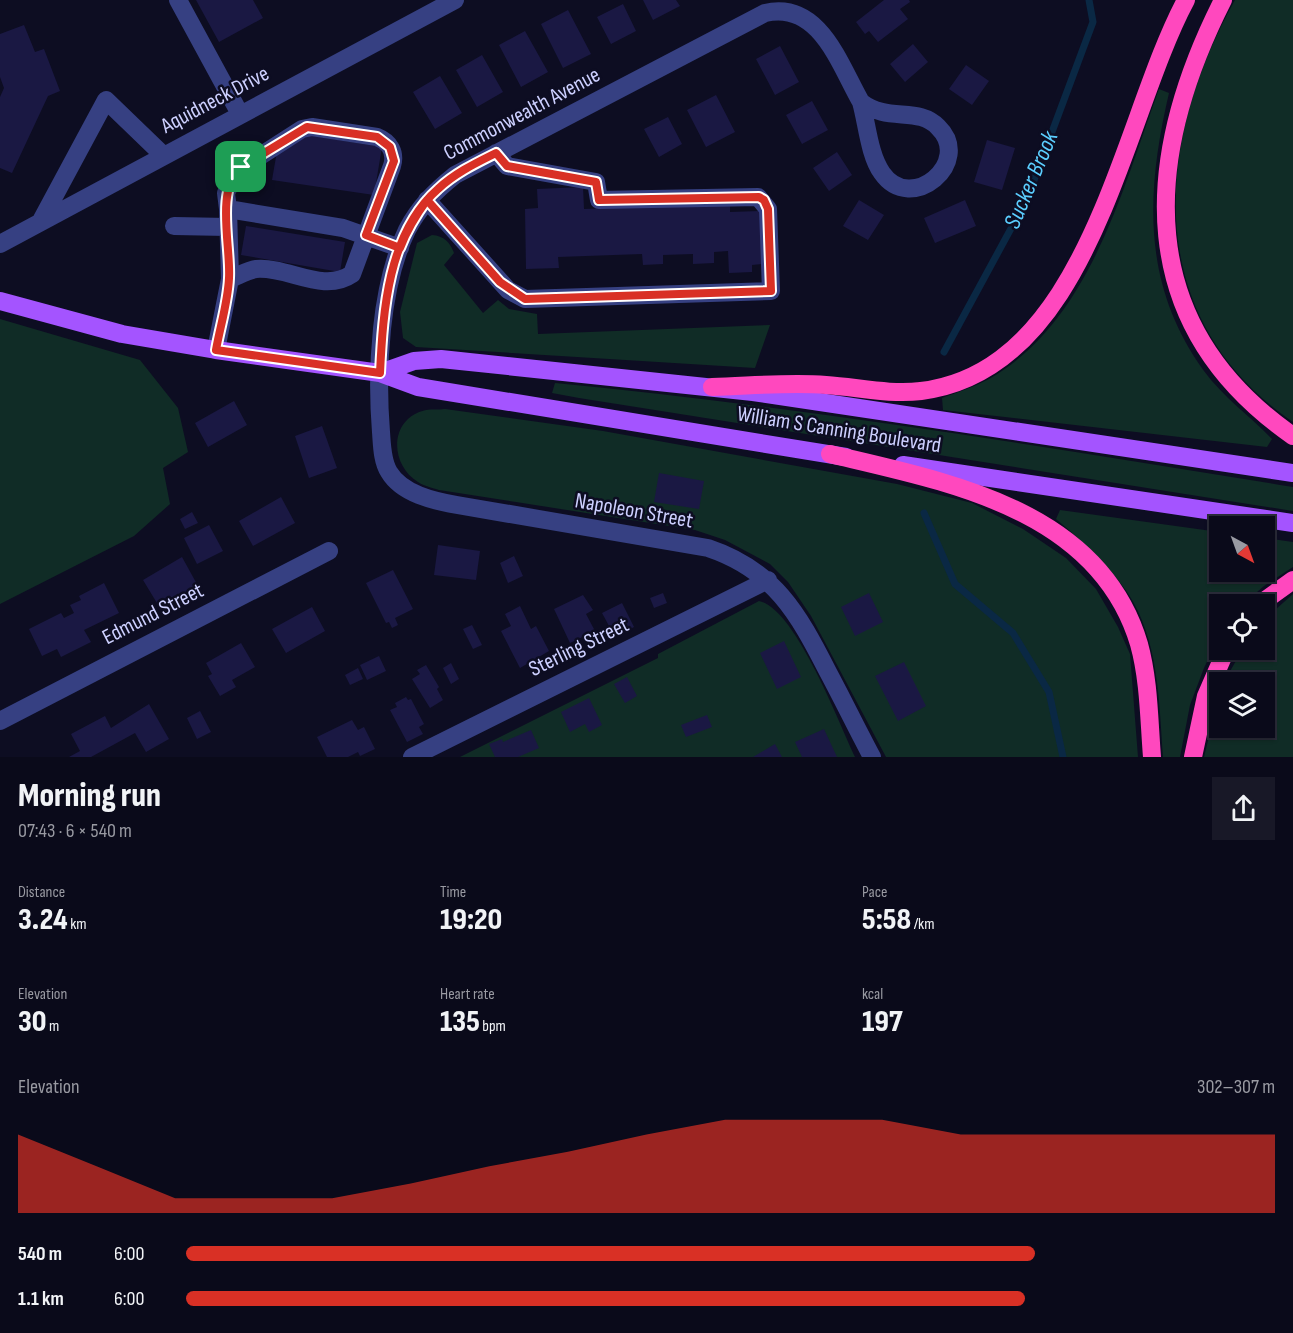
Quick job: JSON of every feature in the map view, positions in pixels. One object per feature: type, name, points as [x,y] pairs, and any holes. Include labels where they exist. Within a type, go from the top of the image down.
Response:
[{"type":"highway","points":[[712,387],[798,384],[922,391],[963,379],[987,366],[1009,350],[1050,307],[1081,258],[1186,0]]},
{"type":"highway","points":[[1222,0],[1198,54],[1176,123],[1166,196],[1166,236],[1171,272],[1183,308],[1199,339],[1221,369],[1245,398],[1293,436]]},
{"type":"highway","points":[[830,454],[944,482],[991,497],[1042,524],[1091,564],[1126,611],[1139,646],[1152,757]]},
{"type":"highway","points":[[1274,594],[1293,580]]},
{"type":"highway","points":[[1192,757],[1206,696],[1222,660]]},
{"type":"main road","name":"William S Canning Boulevard","points":[[0,301],[85,326],[216,350],[380,373],[418,387],[830,454],[1293,523]]},
{"type":"main road","name":"William S Canning Boulevard","points":[[380,373],[414,362],[441,359],[712,387],[1015,430],[1293,473]]},
{"type":"street","points":[[178,0],[240,114]]},
{"type":"street","name":"Aquidneck Drive","points":[[0,244],[42,219],[455,0]]},
{"type":"street","name":"Commonwealth Avenue","points":[[380,373],[388,297],[400,248],[415,216],[427,200],[455,176],[765,13],[786,8],[808,15],[824,32],[861,102]]},
{"type":"street","points":[[42,219],[106,100],[163,155]]},
{"type":"street","points":[[861,102],[876,112],[919,116],[940,128],[948,151],[947,163],[941,174],[922,187],[899,186],[888,180],[876,161],[861,102]]},
{"type":"street","points":[[216,350],[230,279],[226,193],[237,171],[298,130],[312,128],[377,137],[390,147],[394,161],[357,265],[352,273],[344,279],[327,281],[256,269],[230,279]]},
{"type":"street","points":[[427,200],[500,282],[525,299],[771,291],[768,209],[764,200],[759,197],[599,200],[596,182],[507,166],[496,153]]},
{"type":"street","points":[[174,226],[228,218],[344,228],[400,248]]},
{"type":"street","name":"Napoleon Street","points":[[380,373],[380,423],[385,464],[393,478],[409,490],[457,506],[708,548],[732,556],[768,580],[807,631],[872,757]]},
{"type":"street","name":"Edmund Street","points":[[0,721],[329,551]]},
{"type":"street","name":"Sterling Street","points":[[412,757],[768,580]]},
{"type":"green space","points":[[1235,0],[1293,0],[1293,422],[1244,380],[1209,333],[1187,281],[1177,227],[1178,170],[1188,113],[1208,56]]},
{"type":"green space","points":[[1159,89],[1169,93],[1156,166],[1153,202],[1154,236],[1159,271],[1169,305],[1183,338],[1204,371],[1228,398],[1272,439],[1267,447],[943,410],[942,398],[989,379],[1024,354],[1053,323],[1077,288],[1116,210]]},
{"type":"green space","points":[[432,235],[443,238],[451,246],[454,253],[444,265],[483,313],[498,300],[509,309],[537,314],[538,334],[770,325],[755,368],[416,347],[403,338],[400,312],[417,243]]},
{"type":"green space","points":[[0,319],[140,360],[178,408],[188,452],[163,468],[170,504],[134,536],[0,604]]},
{"type":"green space","points":[[555,383],[832,416],[1293,487],[1293,511],[579,398],[552,393]]},
{"type":"green space","points":[[445,409],[603,431],[897,484],[972,503],[1023,529],[1066,558],[1096,589],[1118,627],[1130,654],[1138,757],[886,757],[811,616],[788,582],[770,564],[725,540],[695,530],[439,490],[423,485],[409,474],[402,464],[397,442],[405,422],[414,415],[426,410]]},
{"type":"green space","points":[[1060,510],[1209,531],[1209,582],[1270,582],[1255,594],[1209,594],[1209,657],[1190,705],[1180,757],[1163,757],[1156,672],[1146,630],[1138,610],[1103,562],[1056,519]]},
{"type":"green space","points":[[1275,539],[1293,542],[1293,567],[1275,579]]},
{"type":"green space","points":[[1293,594],[1293,757],[1204,757],[1209,737],[1275,738],[1275,672],[1230,672],[1236,660],[1275,660],[1275,610]]},
{"type":"green space","points":[[759,601],[773,608],[801,644],[855,757],[460,757],[658,658],[658,654]]},
{"type":"building","points":[[196,0],[253,0],[263,18],[219,42]]},
{"type":"building","points":[[643,0],[676,0],[680,6],[653,20]]},
{"type":"building","points":[[884,0],[909,0],[910,2],[900,9],[908,19],[878,42],[869,31],[865,34],[856,22]]},
{"type":"building","points":[[623,4],[636,31],[611,44],[597,17]]},
{"type":"building","points":[[568,10],[591,54],[563,68],[541,24]]},
{"type":"building","points":[[24,25],[35,52],[44,49],[60,91],[48,96],[12,173],[0,168],[0,97],[4,88],[0,77],[0,34]]},
{"type":"building","points":[[525,31],[548,72],[521,87],[499,45]]},
{"type":"building","points":[[913,44],[928,62],[905,82],[890,64]]},
{"type":"building","points":[[780,46],[799,82],[775,95],[756,59]]},
{"type":"building","points":[[482,55],[503,92],[477,107],[456,70]]},
{"type":"building","points":[[966,65],[989,81],[972,105],[949,89]]},
{"type":"building","points":[[440,76],[462,113],[435,129],[413,92]]},
{"type":"building","points":[[716,95],[735,132],[706,147],[687,110]]},
{"type":"building","points":[[812,101],[828,130],[802,144],[786,115]]},
{"type":"building","points":[[668,117],[682,144],[659,157],[644,129]]},
{"type":"building","points":[[300,134],[382,147],[374,195],[272,180],[277,151]]},
{"type":"building","points":[[987,140],[1015,148],[1002,190],[974,182]]},
{"type":"building","points":[[837,152],[852,175],[829,191],[813,168]]},
{"type":"building","points":[[583,187],[584,209],[730,204],[730,212],[760,211],[762,264],[752,265],[752,272],[729,273],[728,251],[714,252],[714,263],[693,264],[693,254],[663,255],[663,264],[643,265],[642,254],[558,257],[559,268],[526,269],[525,209],[538,208],[537,189]]},
{"type":"building","points":[[859,200],[884,215],[868,240],[843,226]]},
{"type":"building","points":[[965,200],[976,226],[935,243],[924,218]]},
{"type":"building","points":[[246,226],[345,242],[340,272],[241,255]]},
{"type":"building","points":[[234,401],[247,425],[208,447],[195,423]]},
{"type":"building","points":[[322,426],[337,468],[309,478],[295,436]]},
{"type":"building","points":[[659,473],[704,481],[699,509],[654,502]]},
{"type":"building","points":[[281,497],[295,523],[253,546],[239,521]]},
{"type":"building","points":[[192,512],[198,523],[185,529],[180,519]]},
{"type":"building","points":[[209,525],[223,551],[197,564],[184,538]]},
{"type":"building","points":[[438,545],[480,551],[476,580],[434,575]]},
{"type":"building","points":[[514,556],[523,576],[508,583],[500,563]]},
{"type":"building","points":[[182,557],[198,586],[160,608],[143,580]]},
{"type":"building","points":[[393,570],[413,609],[395,618],[398,625],[392,628],[389,622],[386,623],[366,583]]},
{"type":"building","points":[[104,583],[119,613],[84,630],[91,642],[61,657],[57,649],[42,656],[29,629],[61,613],[64,618],[74,613],[70,605],[81,600],[79,596]]},
{"type":"building","points":[[663,593],[667,603],[654,608],[650,598]]},
{"type":"building","points":[[869,593],[883,622],[855,636],[841,607]]},
{"type":"building","points":[[583,595],[593,610],[586,614],[595,631],[570,643],[554,609]]},
{"type":"building","points":[[622,603],[634,627],[615,637],[602,613]]},
{"type":"building","points":[[520,606],[531,629],[536,626],[549,651],[520,668],[501,631],[511,626],[505,614]]},
{"type":"building","points":[[312,607],[325,631],[286,653],[272,629]]},
{"type":"building","points":[[472,625],[482,645],[473,649],[463,629]]},
{"type":"building","points":[[784,641],[801,677],[777,689],[760,653]]},
{"type":"building","points":[[241,643],[255,667],[232,680],[236,687],[220,696],[208,676],[212,674],[206,663]]},
{"type":"building","points":[[379,656],[386,671],[367,680],[360,665]]},
{"type":"building","points":[[904,662],[926,706],[898,721],[875,676]]},
{"type":"building","points":[[451,663],[459,679],[451,684],[443,668]]},
{"type":"building","points":[[426,665],[439,687],[437,689],[443,700],[430,708],[412,679],[420,674],[417,670]]},
{"type":"building","points":[[358,668],[363,679],[350,685],[345,675]]},
{"type":"building","points":[[627,677],[637,696],[625,703],[614,684]]},
{"type":"building","points":[[406,697],[408,700],[411,699],[424,724],[419,727],[423,734],[407,742],[390,710],[397,707],[395,703]]},
{"type":"building","points":[[589,698],[602,725],[589,732],[585,724],[570,732],[561,712]]},
{"type":"building","points":[[149,704],[169,739],[146,752],[135,733],[91,757],[69,757],[80,751],[71,734],[105,716],[111,728]]},
{"type":"building","points":[[200,711],[211,732],[197,739],[187,718]]},
{"type":"building","points":[[707,715],[712,727],[686,737],[681,725]]},
{"type":"building","points":[[352,720],[358,730],[364,727],[375,749],[360,756],[358,752],[348,757],[327,757],[317,737]]},
{"type":"building","points":[[824,729],[837,757],[802,757],[795,742]]},
{"type":"building","points":[[531,730],[539,748],[518,757],[495,757],[489,744],[502,739],[503,742]]},
{"type":"building","points":[[775,744],[782,757],[753,757]]},
{"type":"waterway","name":"Sucker Brook","points":[[944,352],[1027,199],[1093,22],[1089,0]]},
{"type":"waterway","name":"Sucker Brook","points":[[924,513],[955,584],[1013,633],[1049,692],[1063,757]]},
{"type":"route","points":[[241,167],[233,175],[226,193],[230,279],[216,350],[380,373],[383,326],[388,297],[395,264],[407,231],[415,216],[427,200],[438,189],[455,176],[496,153],[507,166],[596,182],[599,187],[599,200],[759,197],[764,200],[768,209],[771,291],[525,299],[508,290],[500,282],[427,200],[415,216],[407,231],[400,248],[366,235],[372,214],[394,161],[393,152],[387,142],[382,139],[307,127],[298,130],[263,155],[241,167]]}]
